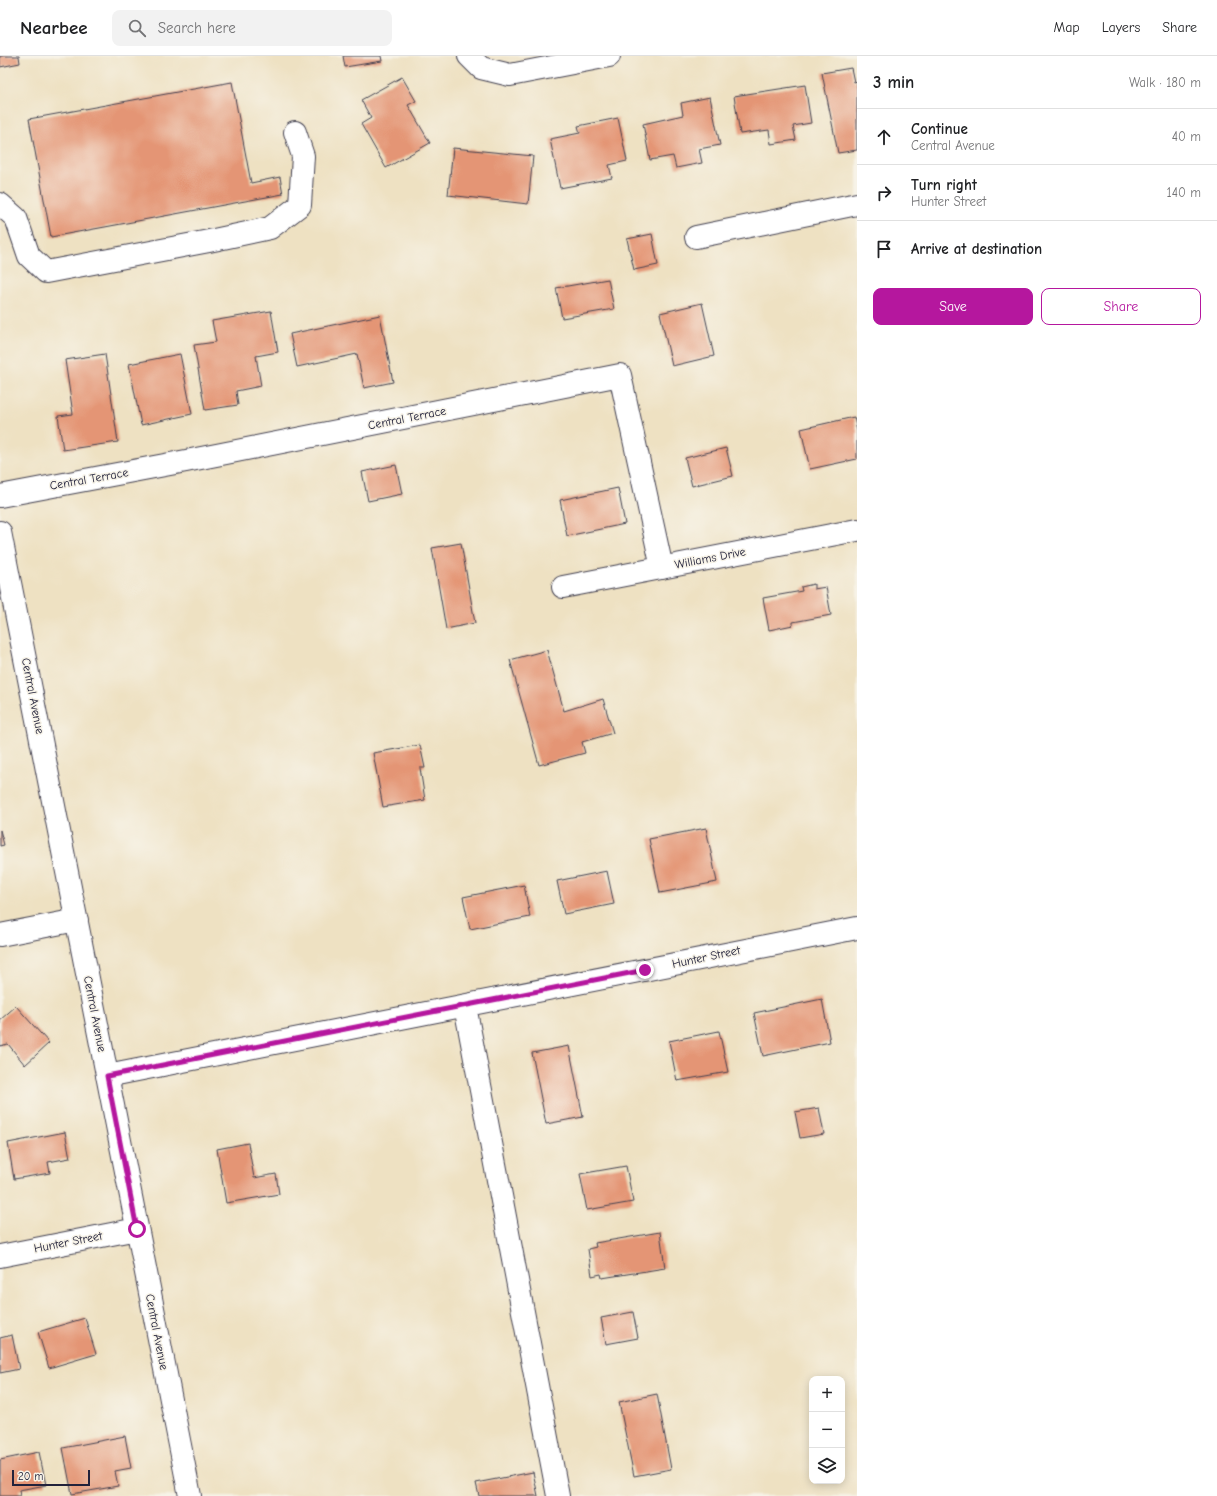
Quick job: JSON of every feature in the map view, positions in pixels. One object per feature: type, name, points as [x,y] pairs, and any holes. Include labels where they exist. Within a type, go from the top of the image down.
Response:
[{"type":"street","points":[[469,56],[481,68],[510,75],[609,56]]},
{"type":"street","points":[[0,204],[16,218],[29,256],[46,272],[270,228],[300,205],[303,156],[295,132]]},
{"type":"street","points":[[696,237],[857,204]]},
{"type":"street","name":"Central Terrace","points":[[0,496],[186,462],[620,375],[662,568]]},
{"type":"street","name":"Williams Drive","points":[[563,587],[857,530]]},
{"type":"street","name":"Central Avenue","points":[[0,532],[8,610],[77,920],[190,1496]]},
{"type":"street","points":[[0,935],[77,920]]},
{"type":"street","name":"Hunter Street","points":[[107,1076],[857,928]]},
{"type":"street","points":[[465,1006],[558,1496]]},
{"type":"street","name":"Hunter Street","points":[[0,1256],[137,1229]]},
{"type":"building","points":[[0,56],[19,56],[20,63],[0,67]]},
{"type":"building","points":[[343,56],[381,56],[382,61],[345,67]]},
{"type":"building","points":[[851,68],[854,82],[857,81],[857,150],[838,153],[822,73]]},
{"type":"building","points":[[402,77],[416,101],[408,105],[430,143],[386,168],[361,124],[371,118],[361,100]]},
{"type":"building","points":[[232,82],[251,183],[280,177],[283,194],[51,237],[29,119]]},
{"type":"building","points":[[805,85],[811,123],[793,126],[796,140],[771,144],[769,130],[740,134],[734,96]]},
{"type":"building","points":[[710,97],[720,145],[699,149],[702,163],[676,168],[673,156],[650,160],[643,124],[683,115],[681,103]]},
{"type":"building","points":[[618,118],[627,161],[609,165],[612,178],[560,188],[550,139],[580,133],[578,126]]},
{"type":"building","points":[[453,148],[533,156],[528,204],[448,195]]},
{"type":"building","points":[[652,234],[658,265],[634,270],[627,239]]},
{"type":"building","points":[[608,279],[614,309],[562,318],[556,288]]},
{"type":"building","points":[[702,303],[714,356],[672,366],[660,313]]},
{"type":"building","points":[[271,311],[278,352],[256,356],[261,386],[236,391],[238,405],[205,410],[194,345],[216,342],[212,321]]},
{"type":"building","points":[[380,315],[393,382],[364,388],[357,354],[297,367],[290,334]]},
{"type":"building","points":[[105,354],[118,442],[63,450],[58,416],[73,414],[65,360]]},
{"type":"building","points":[[180,354],[192,414],[141,425],[129,364]]},
{"type":"building","points":[[854,417],[857,431],[857,459],[810,469],[801,429]]},
{"type":"building","points":[[726,448],[733,476],[692,486],[685,458]]},
{"type":"building","points":[[396,465],[402,494],[368,501],[362,472]]},
{"type":"building","points":[[618,488],[625,524],[567,536],[560,500]]},
{"type":"building","points":[[461,543],[475,623],[446,629],[432,548]]},
{"type":"building","points":[[814,584],[814,589],[826,587],[831,615],[793,622],[793,625],[769,630],[763,598],[802,591],[801,587]]},
{"type":"building","points":[[547,650],[564,711],[603,699],[613,733],[582,742],[585,753],[539,765],[510,660]]},
{"type":"building","points":[[420,745],[425,768],[420,768],[425,800],[383,807],[373,753]]},
{"type":"building","points":[[706,828],[717,882],[660,893],[649,839]]},
{"type":"building","points":[[0,830],[4,845],[0,846]]},
{"type":"building","points":[[607,871],[614,904],[564,914],[557,881]]},
{"type":"building","points":[[524,885],[530,917],[470,929],[463,897]]},
{"type":"building","points":[[822,999],[830,1042],[763,1056],[754,1013]]},
{"type":"building","points":[[16,1006],[49,1043],[25,1065],[8,1044],[0,1046],[0,1020]]},
{"type":"building","points":[[719,1031],[728,1072],[677,1081],[669,1041]]},
{"type":"building","points":[[569,1046],[583,1117],[546,1124],[532,1053]]},
{"type":"building","points":[[819,1108],[824,1134],[800,1138],[795,1112]]},
{"type":"building","points":[[65,1132],[70,1158],[48,1162],[50,1173],[14,1179],[8,1143]]},
{"type":"building","points":[[248,1143],[254,1178],[276,1174],[279,1194],[226,1203],[217,1149]]},
{"type":"building","points":[[626,1166],[633,1202],[587,1210],[580,1174]]},
{"type":"building","points":[[660,1232],[665,1268],[602,1278],[601,1274],[592,1276],[588,1249],[596,1247],[595,1243]]},
{"type":"building","points":[[633,1312],[638,1338],[606,1344],[601,1318]]},
{"type":"building","points":[[85,1318],[96,1354],[49,1368],[38,1332]]},
{"type":"building","points":[[12,1335],[19,1369],[0,1373],[0,1338]]},
{"type":"building","points":[[657,1394],[671,1469],[634,1476],[619,1402]]},
{"type":"building","points":[[125,1436],[131,1468],[115,1471],[118,1486],[72,1494],[63,1448]]},
{"type":"building","points":[[39,1452],[46,1485],[19,1490],[20,1496],[0,1496],[0,1460]]},
{"type":"building","points":[[533,1472],[538,1496],[479,1496],[476,1483]]},
{"type":"route","points":[[137,1229],[107,1076],[645,970]]}]
